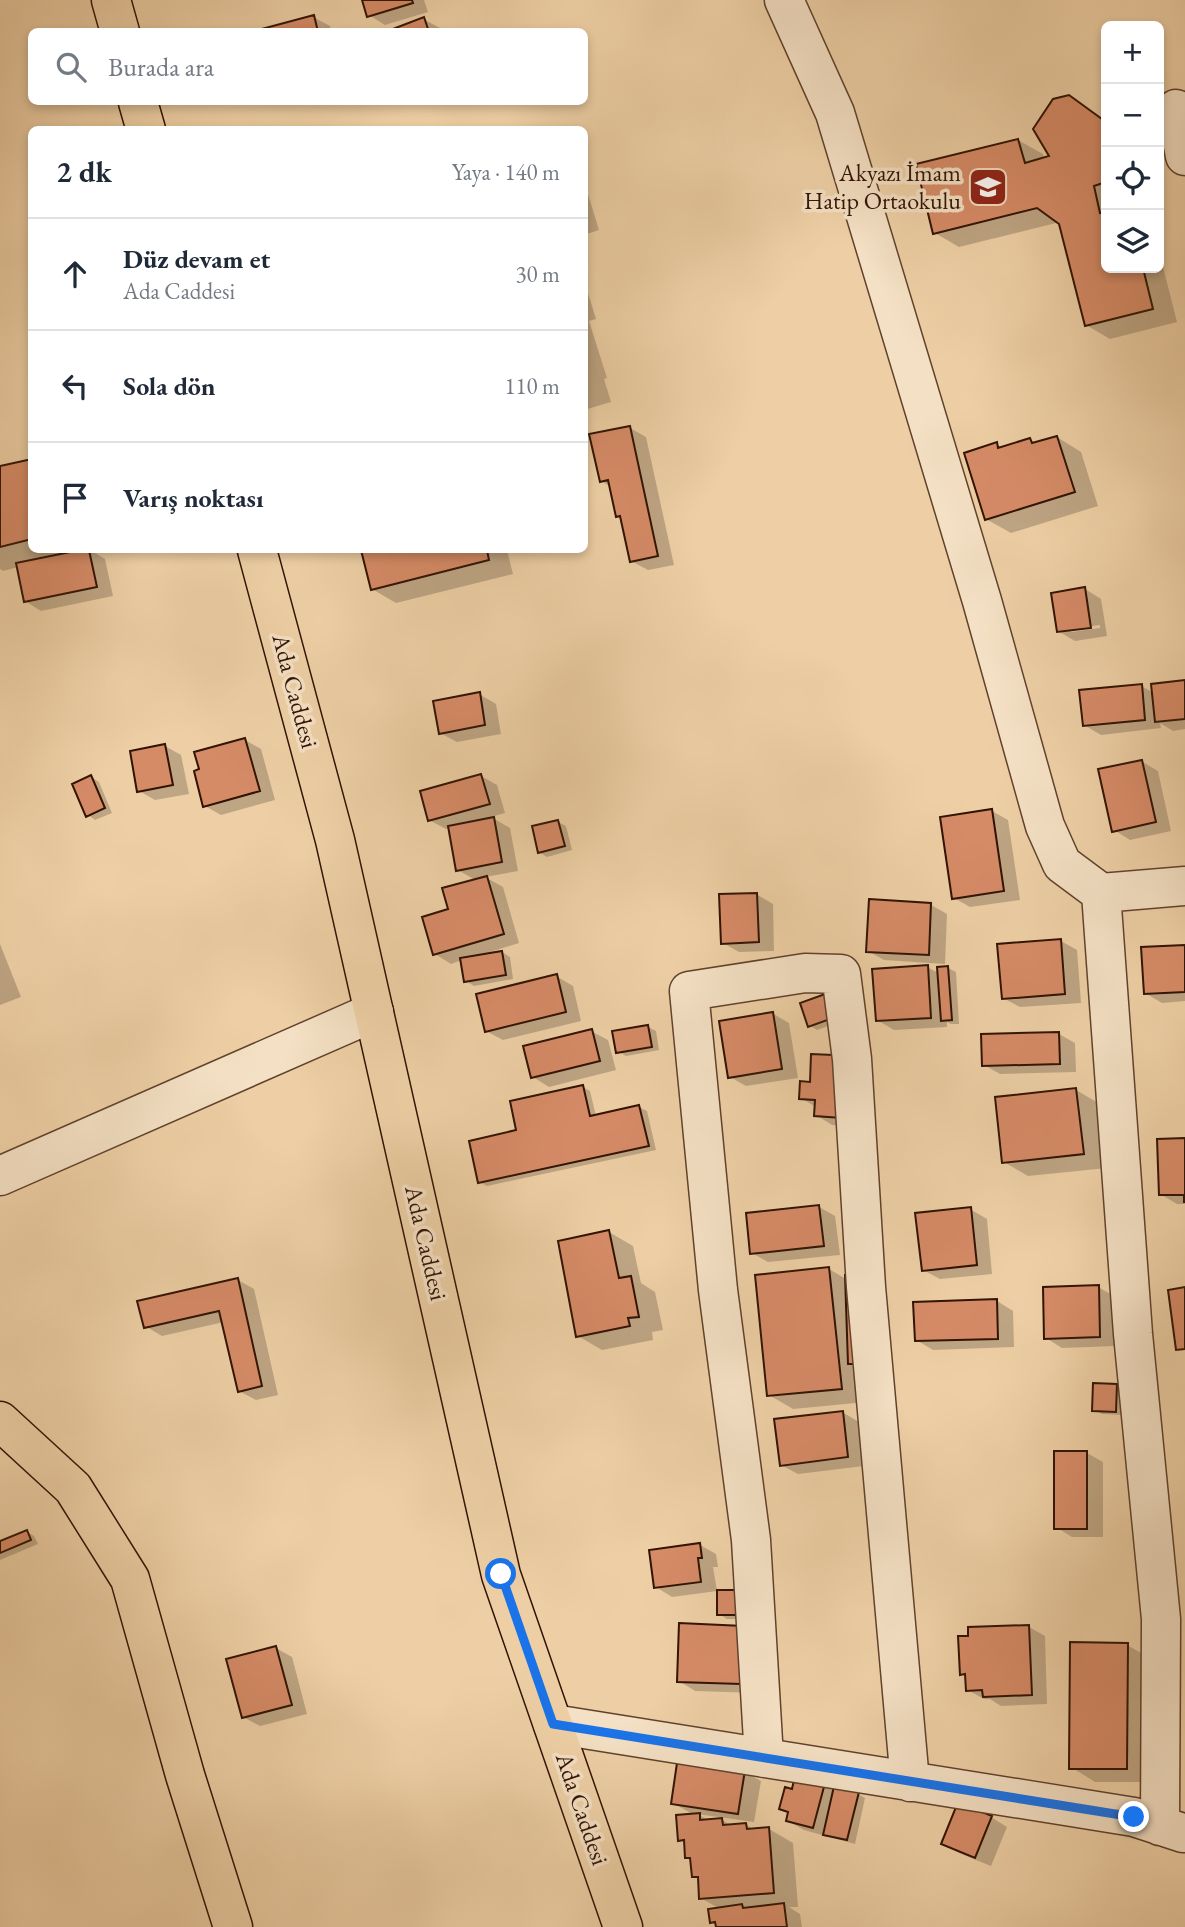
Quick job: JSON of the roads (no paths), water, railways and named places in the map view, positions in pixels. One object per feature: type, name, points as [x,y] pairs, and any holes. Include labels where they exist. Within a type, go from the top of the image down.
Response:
[{"type":"main road","points":[[111,0],[119,28]]},
{"type":"main road","points":[[139,105],[145,126]]},
{"type":"main road","name":"Ada Caddesi","points":[[258,553],[335,840],[501,1574],[623,1927]]},
{"type":"main road","points":[[4,1431],[73,1488],[130,1578],[185,1775],[233,1927]]},
{"type":"street","points":[[783,0],[835,113],[978,588],[1045,826],[1062,864],[1101,892],[1185,886]]},
{"type":"street","points":[[1176,109],[1185,156]]},
{"type":"street","points":[[553,1724],[1134,1817],[1173,1830],[1161,1619],[1133,1334],[1101,892]]},
{"type":"street","points":[[764,1758],[751,1540],[718,1290],[689,991],[805,973],[841,974],[852,1059],[866,1287],[910,1782]]},
{"type":"street","points":[[0,1176],[374,1012]]},
{"type":"place","name":"Akyazı İmam Hatip Ortaokulu","points":[[988,187]]}]
